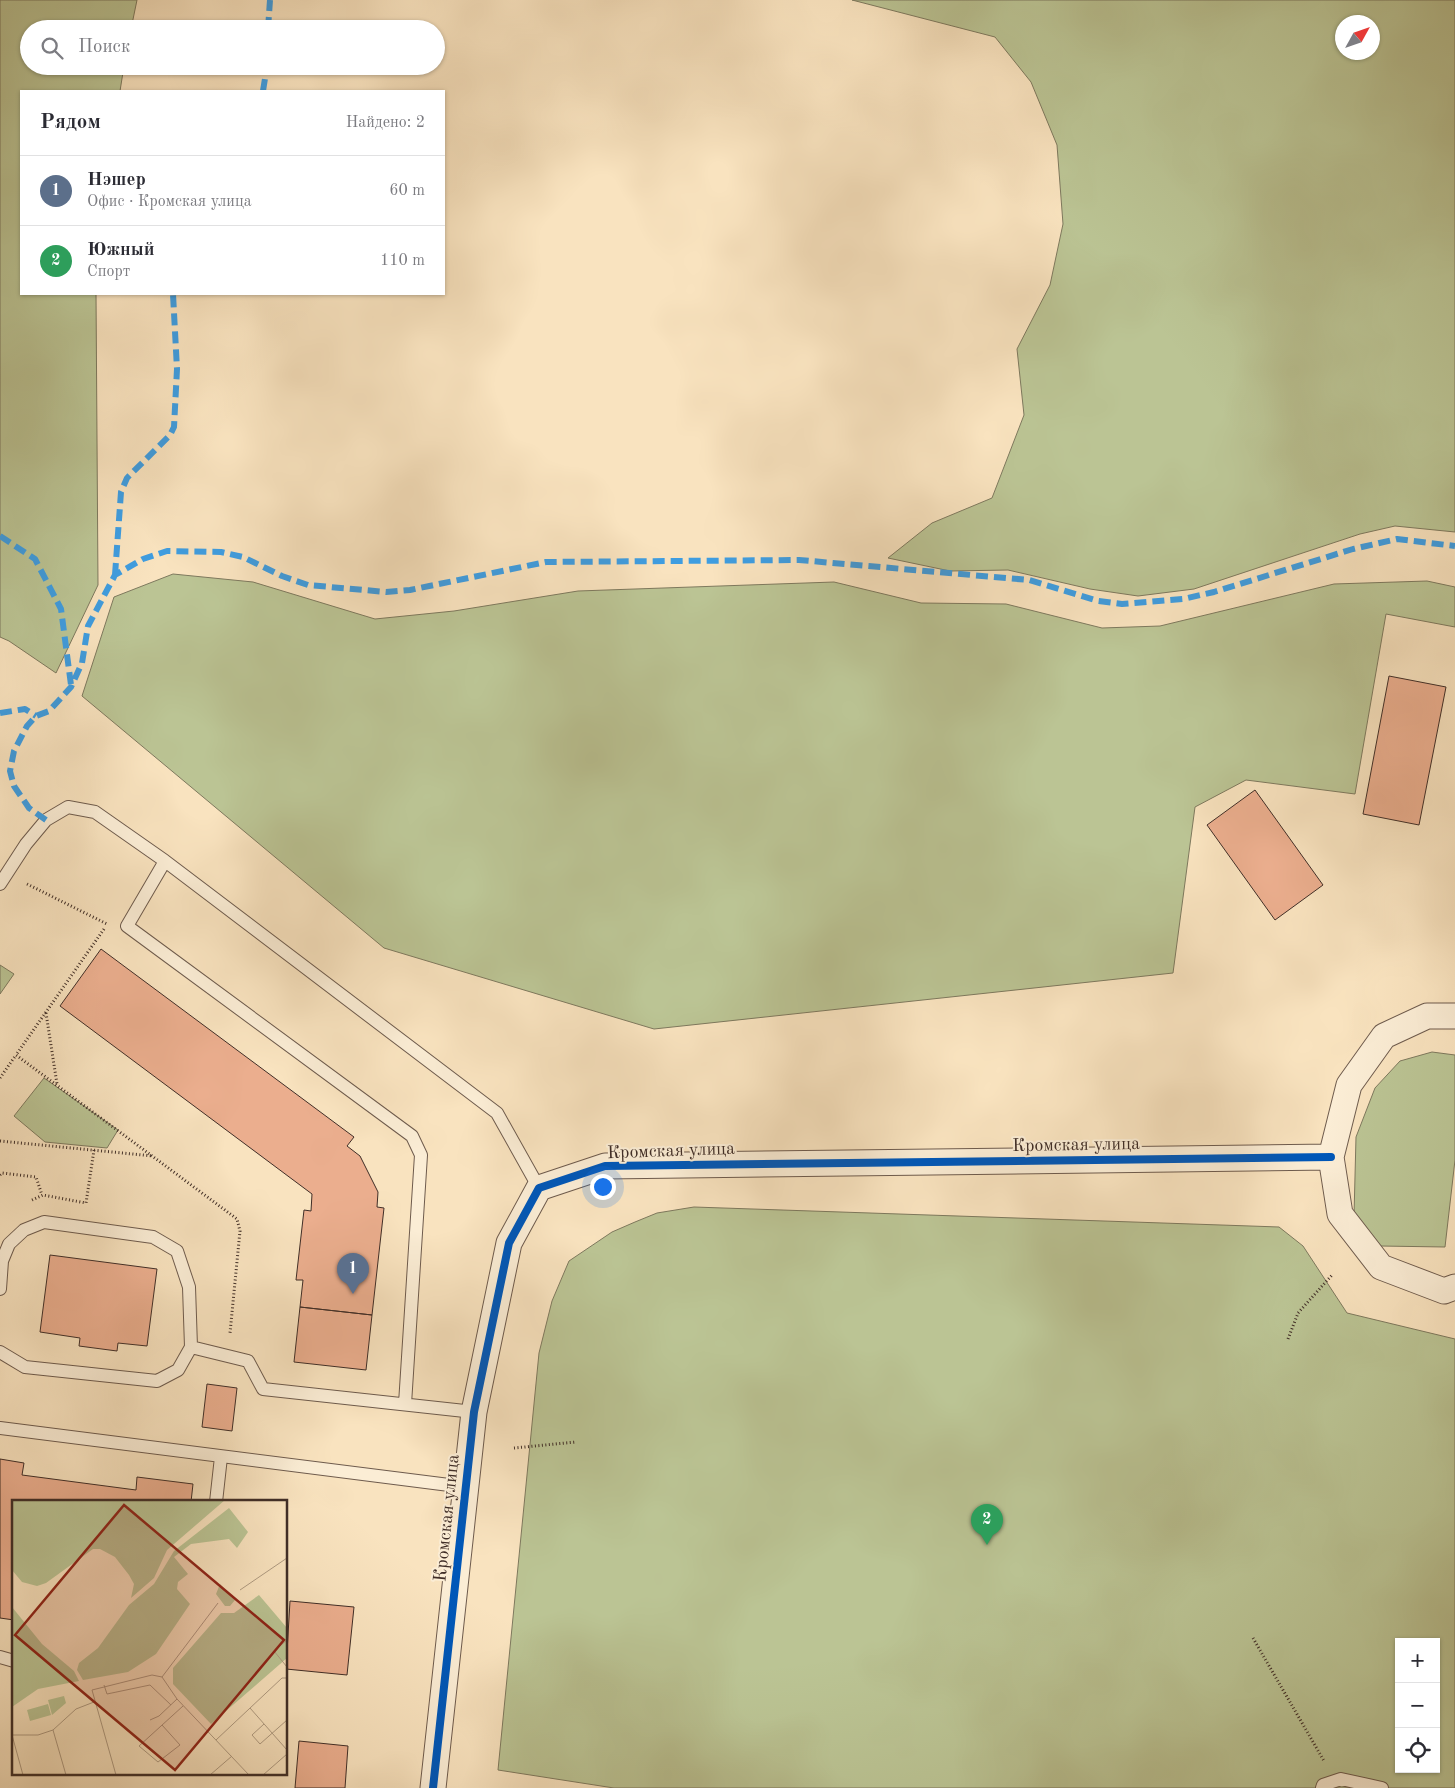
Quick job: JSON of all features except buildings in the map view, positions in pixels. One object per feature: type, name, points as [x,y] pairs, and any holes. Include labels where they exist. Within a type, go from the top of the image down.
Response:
[{"type":"street","points":[[1455,1016],[1427,1016],[1384,1036],[1349,1085],[1331,1157],[1340,1214],[1381,1267],[1444,1291],[1455,1287]]},
{"type":"street","name":"Кромская улица","points":[[433,1788],[474,1412],[509,1244],[539,1188],[605,1166],[1331,1157]]},
{"type":"lane","points":[[2,880],[46,820],[68,808],[95,812],[165,861],[497,1113],[539,1188]]},
{"type":"lane","points":[[165,861],[127,926],[412,1136],[421,1155],[405,1404]]},
{"type":"lane","points":[[0,1289],[2,1261],[9,1244],[24,1230],[44,1222],[152,1237],[177,1251],[189,1287],[191,1347],[178,1370],[157,1381],[25,1367],[0,1352]]},
{"type":"lane","points":[[191,1347],[248,1361],[263,1389],[474,1412]]},
{"type":"lane","points":[[0,1428],[465,1487]]},
{"type":"lane","points":[[216,1500],[221,1457]]},
{"type":"lane","points":[[1322,1788],[1323,1785],[1341,1779],[1382,1788]]},
{"type":"path","points":[[2,880],[107,924],[127,926]]},
{"type":"path","points":[[0,1078],[107,924]]},
{"type":"path","points":[[46,1012],[57,1084]]},
{"type":"path","points":[[16,1055],[238,1219],[240,1232],[228,1356]]},
{"type":"path","points":[[0,1142],[154,1156]]},
{"type":"path","points":[[24,1204],[42,1195],[86,1203],[94,1150]]},
{"type":"path","points":[[0,1175],[2,1173],[36,1176],[42,1195]]},
{"type":"path","points":[[1288,1339],[1298,1313],[1332,1275]]},
{"type":"path","points":[[514,1448],[576,1442]]},
{"type":"path","points":[[1253,1638],[1335,1781]]},
{"type":"green space","points":[[0,0],[137,0],[133,20],[20,20],[20,75],[123,75],[120,90],[20,90],[20,295],[96,295],[98,585],[56,673],[9,641],[0,637]]},
{"type":"green space","points":[[852,0],[1455,0],[1455,532],[1395,526],[1360,534],[1194,589],[1138,596],[1090,589],[1008,570],[950,571],[888,558],[932,523],[992,498],[1024,415],[1017,349],[1050,285],[1063,224],[1057,145],[1031,82],[995,37]]},
{"type":"green space","points":[[173,574],[253,582],[375,619],[454,611],[578,591],[834,582],[921,603],[1006,604],[1102,628],[1160,626],[1334,584],[1427,581],[1455,587],[1455,627],[1386,614],[1355,794],[1246,780],[1195,807],[1173,973],[654,1029],[384,948],[82,696],[114,597]]},
{"type":"green space","points":[[0,965],[14,974],[0,994]]},
{"type":"green space","points":[[1432,1052],[1455,1055],[1455,1160],[1445,1247],[1380,1246],[1354,1216],[1356,1137],[1375,1088],[1400,1061]]},
{"type":"green space","points":[[44,1078],[118,1130],[107,1148],[45,1142],[14,1116]]},
{"type":"green space","points":[[694,1207],[1279,1227],[1303,1246],[1347,1313],[1455,1339],[1455,1788],[614,1788],[498,1770],[539,1353],[552,1301],[569,1261],[612,1232],[657,1213]]},
{"type":"marked path","points":[[269,20],[270,0]]},
{"type":"marked path","points":[[263,90],[266,75]]},
{"type":"marked path","points":[[115,575],[121,492],[127,478],[170,435],[174,427],[177,369],[173,295]]},
{"type":"marked path","points":[[0,536],[35,559],[61,609],[71,685]]},
{"type":"marked path","points":[[46,820],[29,808],[14,786],[10,771],[14,751],[27,726],[36,716],[49,711],[71,687],[82,663],[88,626],[115,575],[143,559],[167,551],[221,552],[243,557],[282,576],[308,585],[386,592],[410,590],[546,562],[799,560],[1029,580],[1098,601],[1122,604],[1183,599],[1214,592],[1353,549],[1397,539],[1455,546]]},
{"type":"marked path","points":[[0,713],[25,709],[36,716]]},
{"type":"cycle path","points":[[433,1788],[474,1412],[509,1243],[539,1188],[605,1166],[1331,1157]]},
{"type":"place","name":"Нэшер","points":[[353,1294]]},
{"type":"place","name":"Южный","points":[[987,1545]]}]
